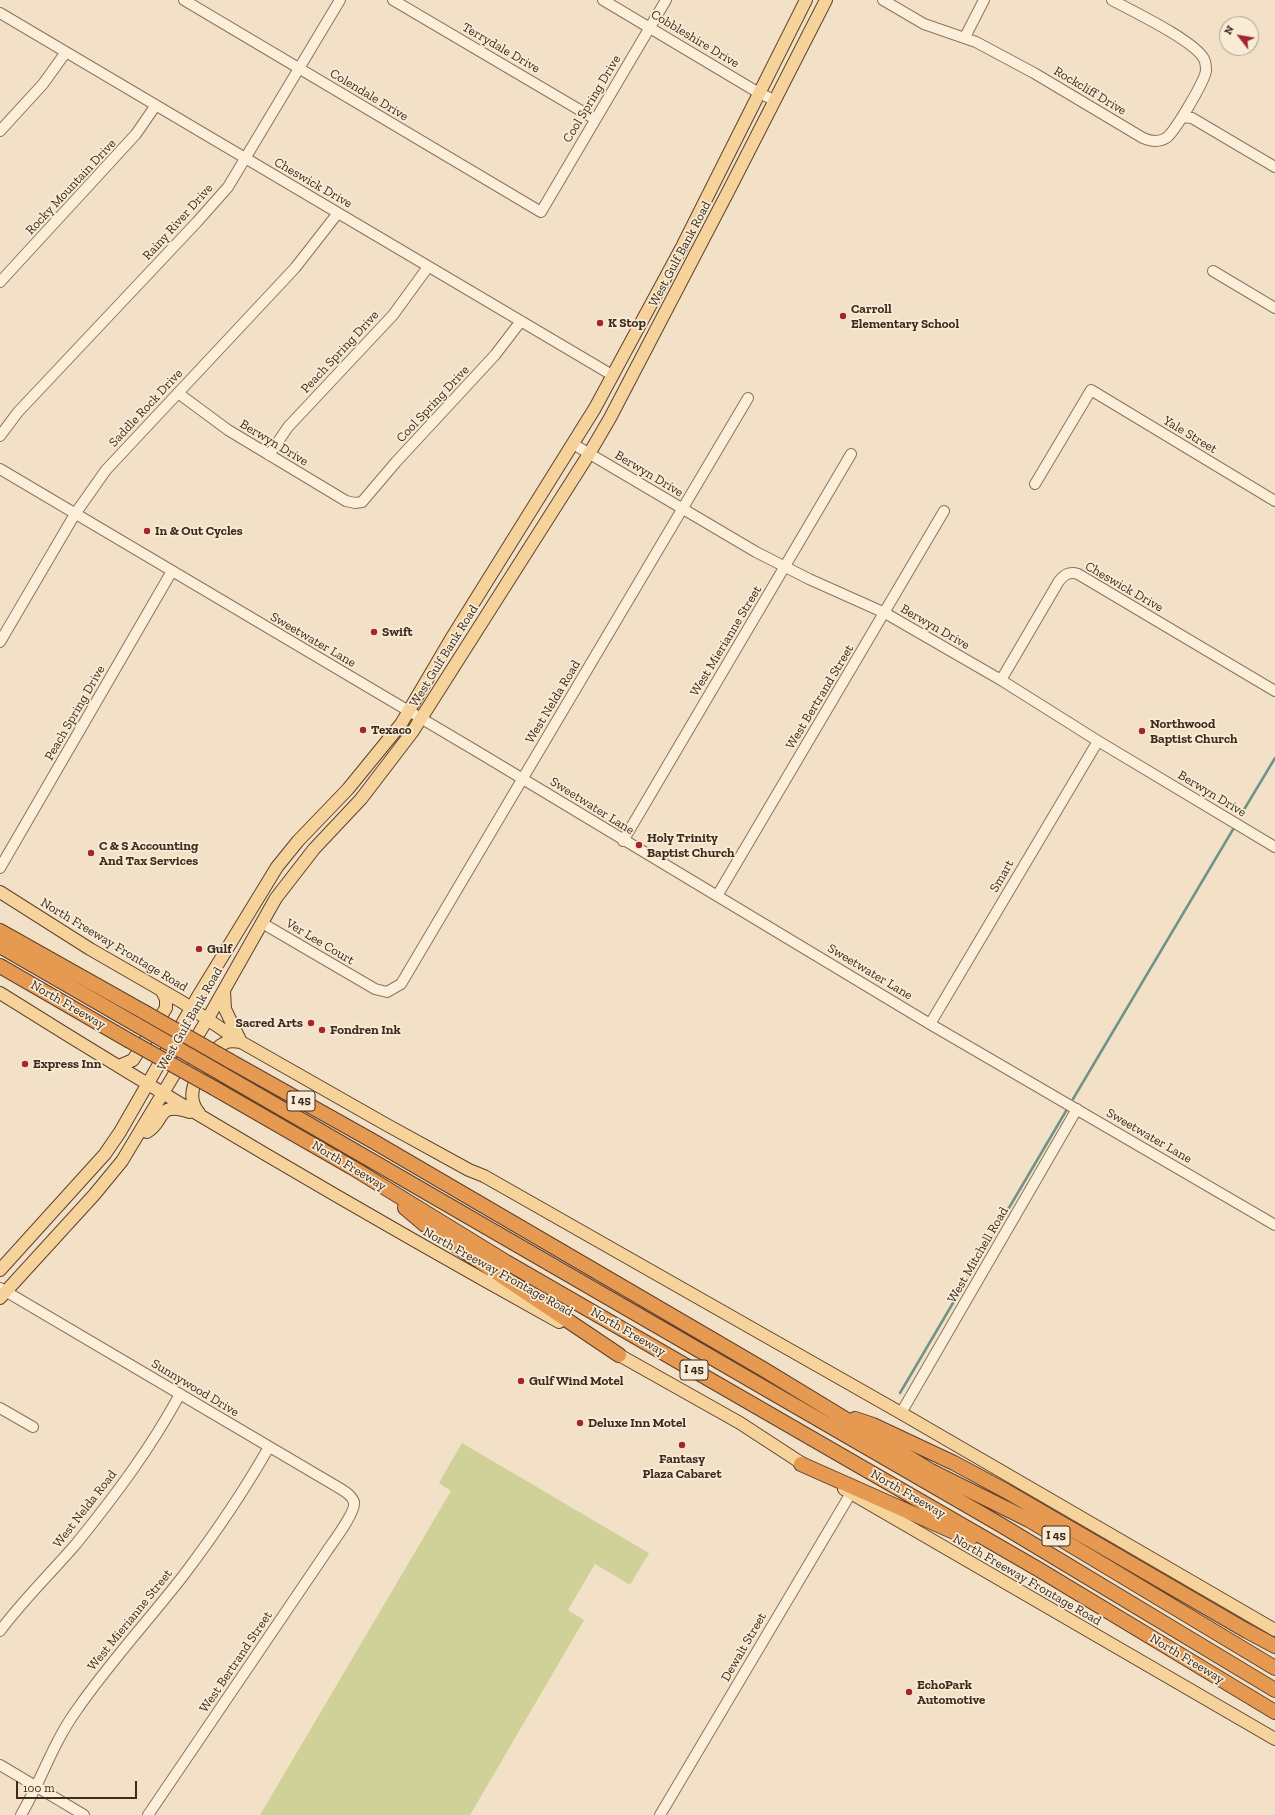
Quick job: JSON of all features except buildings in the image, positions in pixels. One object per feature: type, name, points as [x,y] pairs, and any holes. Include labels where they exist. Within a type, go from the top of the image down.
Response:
[{"type":"highway","name":"I 45","points":[[0,932],[371,1140],[763,1369],[832,1412],[931,1470],[1029,1520],[1275,1668]]},
{"type":"highway","name":"North Freeway","points":[[0,946],[1002,1526],[1275,1690]]},
{"type":"highway","name":"North Freeway","points":[[0,966],[353,1168],[506,1262],[1038,1569],[1275,1712]]},
{"type":"highway","points":[[353,1168],[424,1224],[619,1355]]},
{"type":"highway","points":[[832,1412],[872,1425],[954,1463],[1107,1549],[1247,1632],[1275,1646]]},
{"type":"highway","points":[[801,1464],[1038,1569]]},
{"type":"main road","name":"West Gulf Bank Road","points":[[0,1270],[104,1154],[120,1132],[191,1008],[277,867],[298,841],[363,771],[408,712],[451,639],[573,444],[612,375],[683,244],[806,0]]},
{"type":"main road","name":"West Gulf Bank Road","points":[[2,1293],[94,1195],[122,1161],[207,1020],[262,923],[295,872],[314,849],[361,799],[420,719],[589,454],[636,369],[826,0]]},
{"type":"main road","name":"North Freeway Frontage Road","points":[[0,892],[90,949],[191,1008],[241,1042],[394,1129],[469,1170],[484,1176],[901,1413],[1275,1630]]},
{"type":"main road","points":[[201,1115],[194,1107],[192,1098],[193,1088],[199,1072],[216,1048],[224,1043],[241,1042],[225,1008],[225,988],[212,974]]},
{"type":"main road","points":[[119,1066],[133,1060],[166,1008],[166,999],[162,991]]},
{"type":"main road","name":"North Freeway Frontage Road","points":[[0,993],[163,1093],[416,1242],[740,1423],[801,1464],[850,1493],[1275,1739]]},
{"type":"main road","points":[[137,1138],[150,1130],[160,1115],[168,1109],[179,1108],[201,1115]]},
{"type":"main road","points":[[79,1183],[94,1195]]},
{"type":"street","name":"Colendale Drive","points":[[184,0],[541,212]]},
{"type":"street","name":"Rainy River Drive","points":[[0,436],[18,412],[228,187],[340,0]]},
{"type":"street","name":"Terrydale Drive","points":[[393,0],[595,119]]},
{"type":"street","name":"Cobbleshire Drive","points":[[603,0],[759,93],[774,100]]},
{"type":"street","name":"Cool Spring Drive","points":[[541,212],[666,0]]},
{"type":"street","name":"Rockcliff Drive","points":[[883,0],[924,24],[965,37],[1034,73],[1149,140],[1159,141],[1167,138],[1174,131],[1182,117],[1204,78],[1206,66],[1205,60],[1192,46],[1112,0]]},
{"type":"street","points":[[965,37],[984,0]]},
{"type":"street","name":"Cheswick Drive","points":[[0,13],[612,375]]},
{"type":"street","points":[[0,131],[43,84],[66,52]]},
{"type":"street","name":"Rocky Mountain Drive","points":[[0,282],[131,140],[156,105]]},
{"type":"street","points":[[1182,117],[1192,118],[1275,167]]},
{"type":"street","name":"Saddle Rock Drive","points":[[0,642],[75,514],[106,470],[295,268],[338,213]]},
{"type":"street","name":"Peach Spring Drive","points":[[269,455],[297,418],[393,315],[428,267]]},
{"type":"street","points":[[1213,271],[1275,308]]},
{"type":"street","name":"Cool Spring Drive","points":[[362,502],[396,462],[495,355],[521,321]]},
{"type":"street","name":"Yale Street","points":[[1035,484],[1091,390],[1275,501]]},
{"type":"street","name":"Berwyn Drive","points":[[178,393],[207,416],[346,501],[355,503],[362,502]]},
{"type":"street","name":"West Nelda Road","points":[[365,984],[375,989],[387,992],[401,984],[406,978],[748,398]]},
{"type":"street","name":"Berwyn Drive","points":[[573,444],[682,509],[784,566],[885,613],[1001,680],[1098,742],[1275,846]]},
{"type":"street","name":"West Mierianne Street","points":[[623,841],[850,454]]},
{"type":"street","name":"Sweetwater Lane","points":[[0,469],[522,779],[930,1024],[1275,1225]]},
{"type":"street","name":"West Bertrand Street","points":[[717,896],[944,511]]},
{"type":"street","name":"Peach Spring Drive","points":[[0,868],[172,571]]},
{"type":"street","name":"Cheswick Drive","points":[[1001,680],[1059,581],[1065,574],[1071,573],[1078,574],[1275,691]]},
{"type":"street","name":"Smart","points":[[930,1024],[1098,742]]},
{"type":"street","name":"Ver Lee Court","points":[[262,923],[365,984]]},
{"type":"street","name":"West Mitchell Road","points":[[901,1413],[1077,1109]]},
{"type":"street","name":"Sunnywood Drive","points":[[2,1293],[180,1394],[349,1494],[354,1502],[353,1510],[345,1523]]},
{"type":"street","name":"West Nelda Road","points":[[0,1631],[75,1544],[119,1488],[169,1414],[180,1394]]},
{"type":"street","points":[[0,1408],[33,1427]]},
{"type":"street","name":"West Mierianne Street","points":[[21,1815],[75,1713],[102,1674],[187,1570],[223,1519],[269,1447]]},
{"type":"street","name":"Dewalt Street","points":[[660,1815],[850,1493]]},
{"type":"street","name":"West Bertrand Street","points":[[148,1815],[345,1523]]},
{"type":"street","points":[[0,1765],[84,1815]]},
{"type":"green space","points":[[462,1443],[649,1553],[630,1585],[595,1564],[568,1610],[584,1620],[470,1815],[260,1815],[451,1491],[439,1483]]},
{"type":"waterway","points":[[1242,813],[1275,758]]},
{"type":"waterway","points":[[1073,1099],[1235,826]]},
{"type":"waterway","points":[[900,1393],[1066,1111]]},
{"type":"place","name":"Carroll Elementary School","points":[[843,316]]},
{"type":"place","name":"K Stop","points":[[600,323]]},
{"type":"place","name":"In & Out Cycles","points":[[147,531]]},
{"type":"place","name":"Swift","points":[[374,632]]},
{"type":"place","name":"Texaco","points":[[363,730]]},
{"type":"place","name":"Northwood Baptist Church","points":[[1142,731]]},
{"type":"place","name":"Holy Trinity Baptist Church","points":[[639,845]]},
{"type":"place","name":"C & S Accounting And Tax Services","points":[[91,853]]},
{"type":"place","name":"Gulf","points":[[199,949]]},
{"type":"place","name":"Sacred Arts","points":[[311,1023]]},
{"type":"place","name":"Fondren Ink","points":[[322,1030]]},
{"type":"place","name":"Express Inn","points":[[25,1064]]},
{"type":"place","name":"Gulf Wind Motel","points":[[521,1381]]},
{"type":"place","name":"Deluxe Inn Motel","points":[[580,1423]]},
{"type":"place","name":"Fantasy Plaza Cabaret","points":[[682,1445]]},
{"type":"place","name":"EchoPark Automotive","points":[[909,1692]]}]
